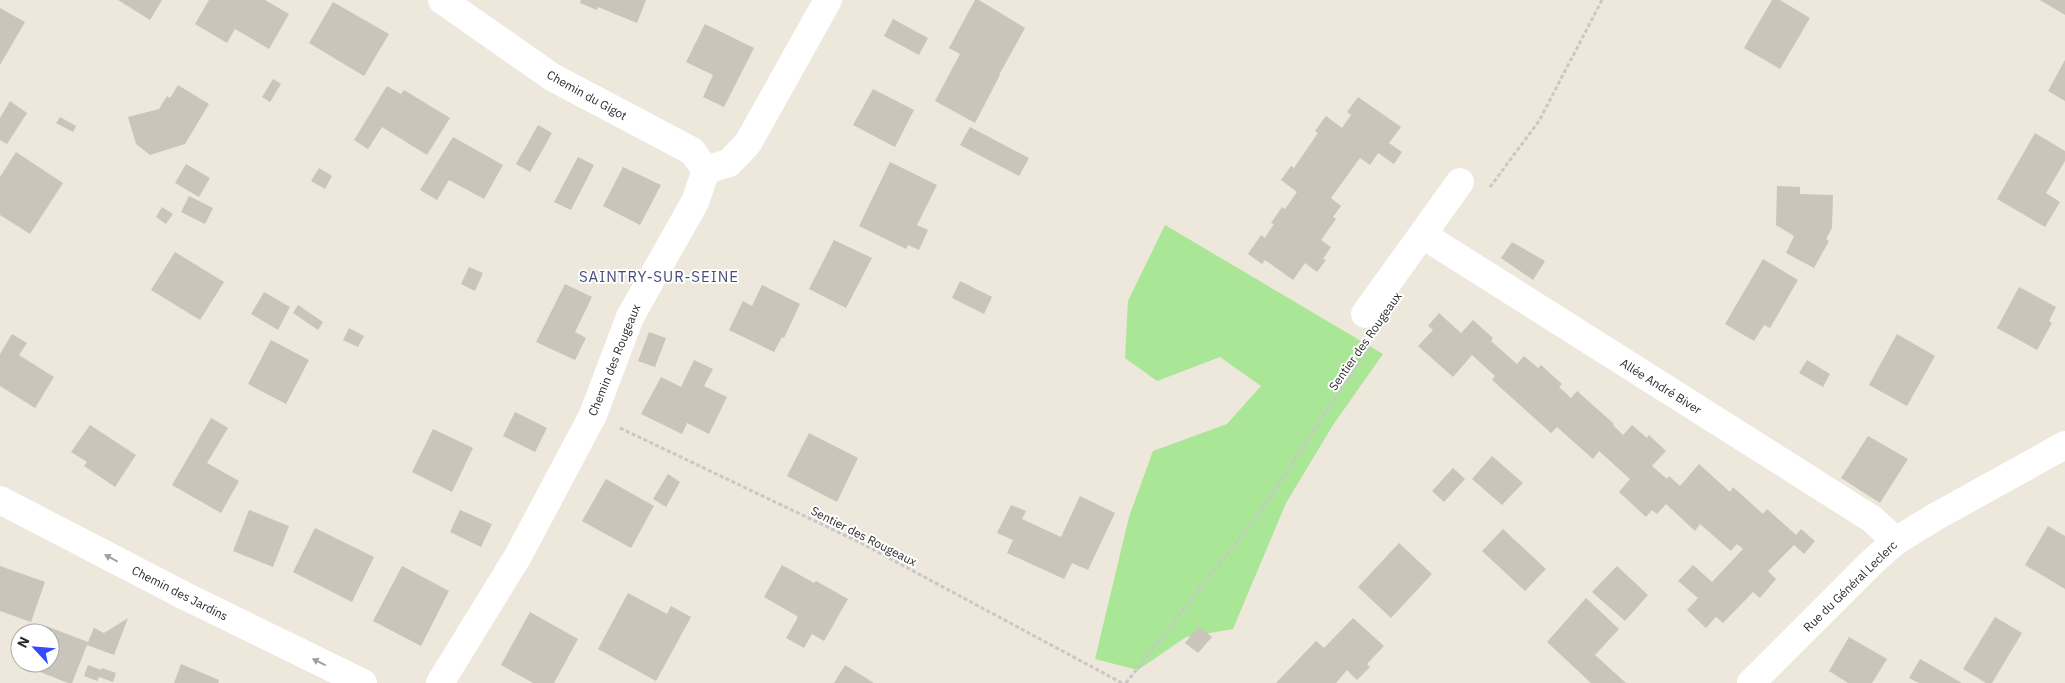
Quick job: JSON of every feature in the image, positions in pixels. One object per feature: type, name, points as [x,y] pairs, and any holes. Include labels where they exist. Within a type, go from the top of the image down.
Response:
[{"type":"street","name":"Chemin du Gigot","points":[[442,0],[552,77],[692,151],[706,170]]},
{"type":"street","points":[[706,170],[729,163],[748,144],[828,0]]},
{"type":"street","name":"Chemin des Rougeaux","points":[[440,683],[518,556],[593,415],[630,317],[695,202],[706,170]]},
{"type":"street","points":[[1370,326],[1422,235],[1460,182]]},
{"type":"street","name":"Allée André Biver","points":[[1422,235],[1872,519],[1896,541]]},
{"type":"street","name":"Rue du Général Leclerc","points":[[1751,683],[1872,562],[1896,541],[1935,517],[2065,445]]},
{"type":"street","name":"Chemin des Jardins","points":[[0,500],[185,596],[363,683]]},
{"type":"path","points":[[1486,193],[1539,121],[1602,0]]},
{"type":"path","name":"Sentier des Rougeaux","points":[[1126,683],[1260,512],[1370,326]]},
{"type":"path","name":"Sentier des Rougeaux","points":[[593,415],[861,543],[1122,683]]},
{"type":"green space","points":[[1165,225],[1383,354],[1333,425],[1286,503],[1233,629],[1186,637],[1138,670],[1095,659],[1129,517],[1153,451],[1227,424],[1261,386],[1220,357],[1157,381],[1125,358],[1128,301]]},
{"type":"building","points":[[118,0],[162,0],[150,20]]},
{"type":"building","points":[[209,0],[265,0],[289,14],[269,49],[235,29],[227,43],[195,24]]},
{"type":"building","points":[[581,0],[646,0],[637,23],[598,7],[597,10],[580,3]]},
{"type":"building","points":[[975,0],[979,0],[1025,28],[975,123],[935,101],[960,54],[949,48]]},
{"type":"building","points":[[1772,0],[1780,0],[1810,18],[1780,69],[1744,48]]},
{"type":"building","points":[[2040,0],[2065,0],[2065,15]]},
{"type":"building","points":[[333,2],[389,34],[364,76],[309,43]]},
{"type":"building","points":[[0,8],[25,22],[0,65]]},
{"type":"building","points":[[893,19],[928,38],[919,55],[884,36]]},
{"type":"building","points":[[705,24],[754,48],[724,107],[703,97],[713,75],[686,62]]},
{"type":"building","points":[[2065,60],[2065,101],[2048,91]]},
{"type":"building","points":[[273,79],[281,84],[270,102],[262,97]]},
{"type":"building","points":[[178,85],[209,104],[185,144],[150,155],[136,144],[128,117],[159,109],[167,96],[170,98]]},
{"type":"building","points":[[387,86],[401,94],[404,90],[450,118],[427,155],[382,127],[368,149],[354,140]]},
{"type":"building","points":[[873,89],[914,110],[895,147],[853,125]]},
{"type":"building","points":[[1358,97],[1401,127],[1389,143],[1402,152],[1394,164],[1378,153],[1370,165],[1360,158],[1331,198],[1341,206],[1333,217],[1336,219],[1321,240],[1331,247],[1323,259],[1326,260],[1317,272],[1305,263],[1293,280],[1265,260],[1262,264],[1248,254],[1261,235],[1265,238],[1274,224],[1271,223],[1282,207],[1285,209],[1297,192],[1281,180],[1291,166],[1294,168],[1318,133],[1315,131],[1326,116],[1342,128],[1351,115],[1347,112]]},
{"type":"building","points":[[10,101],[27,113],[7,144],[0,140],[0,118]]},
{"type":"building","points":[[60,117],[76,126],[73,132],[56,123]]},
{"type":"building","points":[[538,125],[552,133],[530,172],[516,164]]},
{"type":"building","points":[[970,127],[1029,158],[1019,176],[960,145]]},
{"type":"building","points":[[2035,133],[2065,151],[2065,161],[2046,193],[2060,202],[2045,227],[1997,199]]},
{"type":"building","points":[[453,137],[503,165],[484,199],[449,180],[437,200],[420,190]]},
{"type":"building","points":[[16,152],[63,183],[30,234],[0,215],[0,177]]},
{"type":"building","points":[[578,157],[594,165],[571,210],[554,202]]},
{"type":"building","points":[[890,162],[937,185],[917,225],[928,230],[919,250],[908,245],[906,249],[859,226]]},
{"type":"building","points":[[186,164],[210,178],[199,197],[175,183]]},
{"type":"building","points":[[623,167],[661,185],[640,225],[603,206]]},
{"type":"building","points":[[319,168],[332,176],[325,189],[311,181]]},
{"type":"building","points":[[1777,186],[1800,187],[1800,194],[1833,195],[1832,228],[1826,239],[1829,241],[1814,268],[1786,253],[1794,236],[1776,225]]},
{"type":"building","points":[[189,196],[213,208],[205,224],[181,212]]},
{"type":"building","points":[[162,207],[173,214],[166,224],[156,217]]},
{"type":"building","points":[[834,240],[872,258],[846,308],[809,289]]},
{"type":"building","points":[[1512,242],[1545,261],[1533,280],[1501,258]]},
{"type":"building","points":[[175,252],[224,282],[200,320],[151,290]]},
{"type":"building","points":[[1763,259],[1798,280],[1770,328],[1764,325],[1754,341],[1725,324]]},
{"type":"building","points":[[469,267],[483,273],[475,291],[461,284]]},
{"type":"building","points":[[960,281],[992,297],[984,314],[952,298]]},
{"type":"building","points":[[565,284],[592,297],[575,332],[586,338],[575,360],[536,342]]},
{"type":"building","points":[[762,285],[800,304],[784,338],[782,337],[774,352],[729,330],[743,301],[752,306]]},
{"type":"building","points":[[2019,287],[2056,307],[2049,321],[2052,323],[2037,350],[1997,328]]},
{"type":"building","points":[[264,292],[290,307],[278,330],[251,314]]},
{"type":"building","points":[[298,305],[323,322],[318,330],[293,313]]},
{"type":"building","points":[[1439,313],[1461,333],[1473,320],[1493,338],[1491,341],[1517,364],[1524,356],[1538,368],[1541,365],[1562,384],[1559,387],[1571,398],[1577,391],[1614,424],[1623,435],[1632,425],[1647,438],[1649,435],[1666,451],[1652,466],[1667,479],[1669,476],[1680,486],[1699,464],[1730,492],[1733,487],[1763,514],[1767,509],[1796,535],[1801,529],[1815,541],[1804,554],[1794,545],[1768,571],[1776,579],[1760,598],[1753,592],[1723,623],[1716,617],[1706,628],[1687,610],[1698,598],[1678,581],[1693,565],[1712,582],[1743,549],[1737,544],[1731,551],[1700,524],[1695,531],[1666,504],[1657,514],[1652,510],[1646,517],[1619,492],[1630,479],[1599,451],[1593,459],[1557,427],[1551,433],[1492,380],[1495,376],[1472,355],[1453,377],[1418,346],[1433,330],[1428,326]]},
{"type":"building","points":[[349,328],[364,336],[358,347],[343,340]]},
{"type":"building","points":[[649,332],[666,338],[655,367],[638,361]]},
{"type":"building","points":[[12,334],[27,343],[19,355],[54,377],[35,408],[0,386],[0,354]]},
{"type":"building","points":[[1897,334],[1935,356],[1907,406],[1869,385]]},
{"type":"building","points":[[271,340],[309,360],[286,404],[248,384]]},
{"type":"building","points":[[694,360],[713,369],[704,386],[727,397],[709,434],[687,423],[682,434],[641,414],[661,377],[681,387]]},
{"type":"building","points":[[1807,360],[1830,374],[1823,387],[1799,373]]},
{"type":"building","points":[[515,412],[547,428],[535,452],[503,436]]},
{"type":"building","points":[[211,418],[228,428],[207,463],[239,481],[221,513],[172,485]]},
{"type":"building","points":[[90,425],[136,455],[115,487],[84,466],[87,462],[71,452]]},
{"type":"building","points":[[433,429],[473,448],[452,492],[412,472]]},
{"type":"building","points":[[809,433],[858,458],[837,502],[787,476]]},
{"type":"building","points":[[1868,436],[1908,459],[1880,503],[1841,478]]},
{"type":"building","points":[[1492,456],[1523,483],[1502,505],[1472,479]]},
{"type":"building","points":[[1453,468],[1465,479],[1444,502],[1432,491]]},
{"type":"building","points":[[668,474],[680,482],[666,507],[653,499]]},
{"type":"building","points":[[606,479],[654,506],[631,548],[582,521]]},
{"type":"building","points":[[1080,496],[1115,513],[1088,570],[1072,563],[1064,579],[1007,553],[1013,540],[997,533],[1011,505],[1026,511],[1022,519],[1061,537]]},
{"type":"building","points":[[249,510],[289,526],[273,567],[233,551]]},
{"type":"building","points":[[460,510],[492,524],[481,547],[450,532]]},
{"type":"building","points":[[2048,526],[2065,536],[2065,589],[2025,565]]},
{"type":"building","points":[[315,528],[374,557],[352,602],[293,572]]},
{"type":"building","points":[[1503,529],[1546,569],[1525,591],[1482,551]]},
{"type":"building","points":[[1399,543],[1432,574],[1391,618],[1358,587]]},
{"type":"building","points":[[782,565],[848,599],[824,641],[812,634],[804,648],[786,638],[797,616],[764,597]]},
{"type":"building","points":[[0,566],[45,582],[31,622],[0,611]]},
{"type":"building","points":[[402,566],[449,591],[421,646],[373,621]]},
{"type":"building","points":[[1617,566],[1648,595],[1625,621],[1592,592]]},
{"type":"building","points":[[628,593],[667,614],[671,606],[691,617],[656,681],[598,649]]},
{"type":"building","points":[[1586,598],[1619,629],[1595,655],[1626,683],[1591,683],[1547,642]]},
{"type":"building","points":[[530,612],[578,639],[554,683],[533,683],[501,665]]},
{"type":"building","points":[[1995,617],[2022,633],[1992,683],[1986,683],[1963,669]]},
{"type":"building","points":[[128,618],[114,655],[87,645],[72,683],[43,673],[60,673],[60,631],[88,642],[94,628],[104,633]]},
{"type":"building","points":[[1353,618],[1384,646],[1367,664],[1370,667],[1357,680],[1347,670],[1336,683],[1276,683],[1316,641],[1324,648]]},
{"type":"building","points":[[1199,626],[1212,637],[1198,653],[1185,643]]},
{"type":"building","points":[[1849,637],[1887,659],[1872,683],[1848,683],[1829,671]]},
{"type":"building","points":[[1920,659],[1962,683],[1919,683],[1909,678]]},
{"type":"building","points":[[181,664],[219,680],[218,683],[174,683]]},
{"type":"building","points":[[88,665],[116,673],[113,682],[99,677],[97,681],[84,676]]},
{"type":"building","points":[[845,665],[874,683],[834,683]]},
{"type":"district","name":"SAINTRY-SUR-SEINE","points":[[659,276]]}]
